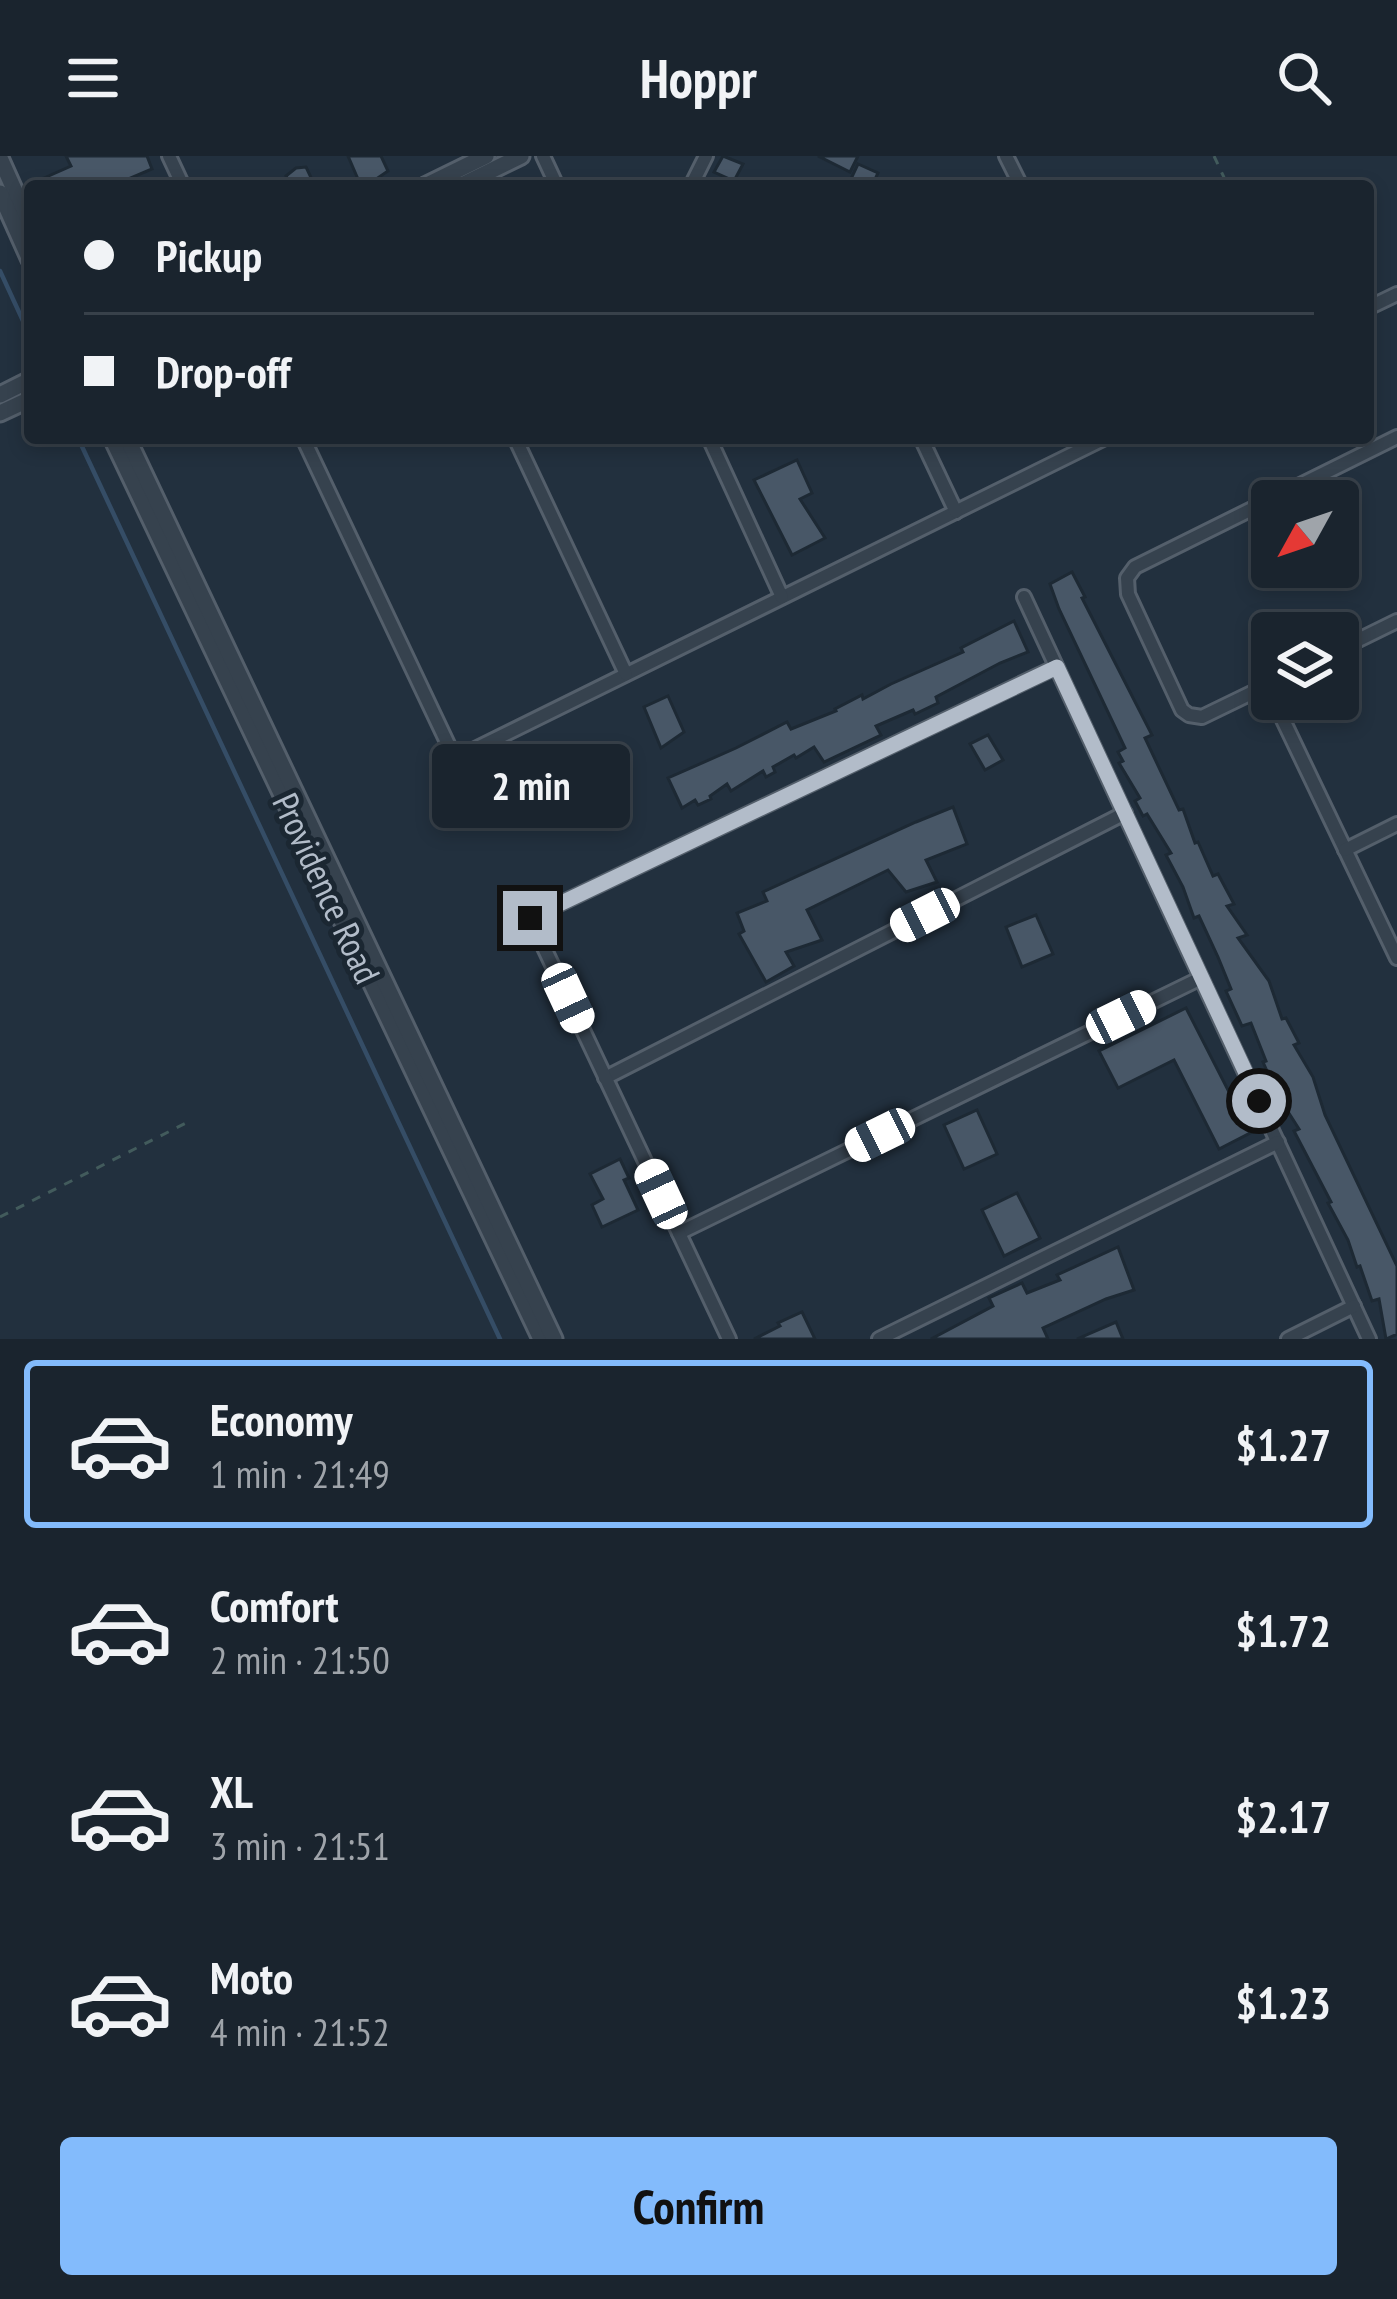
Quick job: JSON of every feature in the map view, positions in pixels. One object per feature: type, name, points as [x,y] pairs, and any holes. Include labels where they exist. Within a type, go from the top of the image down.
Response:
[{"type":"street","points":[[437,180],[486,156]]},
{"type":"street","points":[[472,180],[520,156]]},
{"type":"street","points":[[0,158],[24,212]]},
{"type":"street","points":[[0,194],[24,247]]},
{"type":"street","points":[[1251,699],[1202,717],[1182,710],[1128,593],[1127,578],[1135,567],[1397,437]]},
{"type":"street","name":"Providence Road","points":[[115,444],[541,1339]]},
{"type":"street","name":"Providence Road","points":[[130,444],[554,1339]]},
{"type":"street","points":[[306,444],[455,759],[1093,444]]},
{"type":"street","points":[[518,444],[626,674]]},
{"type":"street","points":[[713,444],[782,597]]},
{"type":"street","points":[[924,444],[956,512]]},
{"type":"street","points":[[1024,597],[1370,1339]]},
{"type":"street","points":[[1359,640],[1397,621]]},
{"type":"street","points":[[729,1339],[530,918],[1057,667]]},
{"type":"street","points":[[1285,720],[1397,958]]},
{"type":"street","points":[[605,1078],[1125,813]]},
{"type":"street","points":[[1346,850],[1397,824]]},
{"type":"street","points":[[679,1233],[1202,978]]},
{"type":"street","points":[[879,1339],[1278,1142]]},
{"type":"street","points":[[1288,1339],[1354,1306]]},
{"type":"path","points":[[0,1217],[186,1123]]},
{"type":"building","points":[[66,156],[147,156],[152,169],[126,180],[40,180],[71,166]]},
{"type":"building","points":[[348,156],[381,156],[388,171],[375,180],[358,180]]},
{"type":"building","points":[[723,156],[743,164],[735,180],[714,172]]},
{"type":"building","points":[[818,156],[858,156],[850,172]]},
{"type":"building","points":[[858,164],[878,173],[875,180],[850,180]]},
{"type":"building","points":[[306,167],[312,180],[288,180],[286,176]]},
{"type":"building","points":[[797,460],[812,493],[800,499],[825,538],[792,555],[754,480]]},
{"type":"building","points":[[1072,572],[1152,735],[1145,738],[1179,810],[1183,809],[1195,843],[1234,904],[1227,906],[1247,935],[1238,938],[1269,981],[1282,1019],[1286,1018],[1299,1043],[1294,1045],[1313,1077],[1325,1115],[1397,1266],[1397,1334],[1386,1339],[1379,1299],[1372,1301],[1331,1202],[1294,1131],[1299,1129],[1263,1062],[1251,1023],[1242,1026],[1226,991],[1231,989],[1218,957],[1199,916],[1194,918],[1166,855],[1171,853],[1147,814],[1143,816],[1135,801],[1140,798],[1119,763],[1123,761],[1118,752],[1125,748],[1050,584]]},
{"type":"building","points":[[1014,621],[1028,652],[936,697],[938,703],[876,726],[881,735],[824,762],[814,747],[773,767],[775,772],[766,777],[763,771],[731,791],[727,784],[711,799],[698,805],[695,800],[682,808],[668,778],[787,722],[791,729],[862,695],[863,699],[963,652],[961,648]]},
{"type":"building","points":[[668,696],[684,732],[661,748],[644,707]]},
{"type":"building","points":[[988,735],[1003,760],[985,770],[970,744]]},
{"type":"building","points":[[953,807],[967,844],[926,860],[937,882],[906,892],[888,870],[807,910],[822,940],[786,952],[794,966],[766,982],[739,934],[744,931],[737,913],[767,901],[763,892]]},
{"type":"building","points":[[1036,915],[1053,954],[1022,967],[1006,927]]},
{"type":"building","points":[[1186,1008],[1250,1133],[1219,1149],[1174,1060],[1118,1088],[1099,1051]]},
{"type":"building","points":[[977,1110],[997,1154],[964,1169],[944,1125]]},
{"type":"building","points":[[620,1159],[638,1210],[602,1227],[592,1205],[603,1199],[590,1174]]},
{"type":"building","points":[[1017,1193],[1040,1238],[1004,1256],[982,1210]]},
{"type":"building","points":[[1118,1247],[1134,1290],[1043,1328],[1048,1339],[931,1339],[993,1306],[989,1298],[1022,1283],[1027,1293],[1060,1280],[1057,1275]]},
{"type":"building","points":[[802,1312],[815,1339],[754,1339],[780,1326],[778,1323]]},
{"type":"building","points":[[1116,1322],[1123,1339],[1077,1339]]},
{"type":"waterway","points":[[0,271],[24,323]]},
{"type":"waterway","points":[[81,444],[500,1339]]},
{"type":"route","points":[[530,918],[1057,667],[1259,1101]]}]
